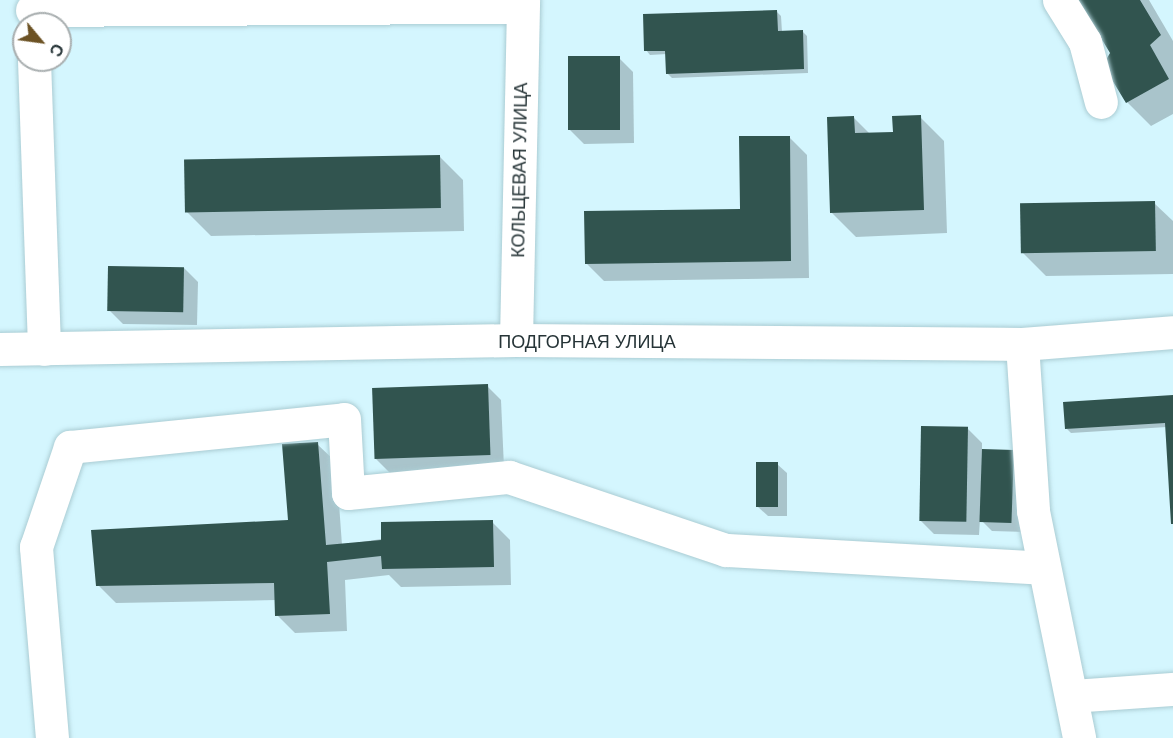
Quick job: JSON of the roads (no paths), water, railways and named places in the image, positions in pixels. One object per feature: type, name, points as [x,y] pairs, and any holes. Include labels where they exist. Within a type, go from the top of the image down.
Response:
[{"type":"street","points":[[1059,0],[1085,42],[1101,102]]},
{"type":"street","points":[[34,11],[523,4]]},
{"type":"street","name":"КОЛЬЦЕВАЯ УЛИЦА","points":[[516,340],[523,4]]},
{"type":"street","points":[[34,72],[44,349]]},
{"type":"street","name":"ПОДГОРНАЯ УЛИЦА","points":[[0,349],[516,340],[1022,344],[1173,332]]},
{"type":"street","points":[[1022,344],[1028,462],[1043,568],[1072,696],[1079,738]]},
{"type":"street","points":[[52,738],[36,547],[70,447],[344,419],[348,493],[510,477],[726,550],[1043,568]]},
{"type":"street","points":[[1072,696],[1173,688]]}]
